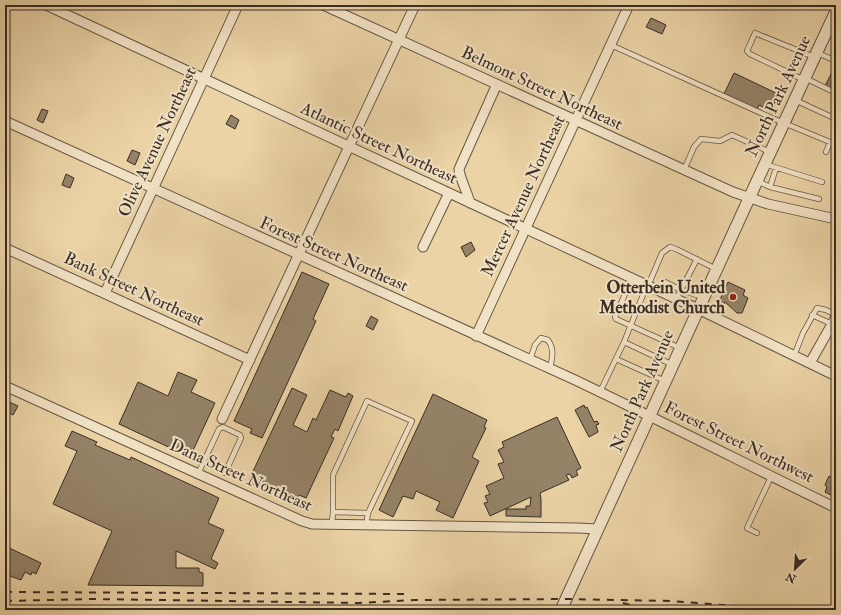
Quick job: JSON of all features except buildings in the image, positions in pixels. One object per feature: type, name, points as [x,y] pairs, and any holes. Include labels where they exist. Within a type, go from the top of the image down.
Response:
[{"type":"street","name":"Atlantic Street Northeast","points":[[46,5],[632,278],[836,376]]},
{"type":"street","name":"Olive Avenue Northeast","points":[[105,293],[238,5]]},
{"type":"street","name":"Belmont Street Northeast","points":[[323,5],[733,192],[768,204],[836,219]]},
{"type":"street","points":[[222,420],[415,5]]},
{"type":"street","name":"Mercer Avenue Northeast","points":[[476,336],[629,5]]},
{"type":"street","name":"North Park Avenue","points":[[561,610],[804,79],[816,55],[833,27],[836,11]]},
{"type":"street","points":[[470,203],[459,173],[459,169],[497,84]]},
{"type":"street","name":"Forest Street Northeast","points":[[5,122],[550,369],[649,416]]},
{"type":"street","points":[[423,247],[448,193]]},
{"type":"street","name":"Bank Street Northeast","points":[[5,248],[250,360]]},
{"type":"street","points":[[810,363],[835,319]]},
{"type":"street","name":"Dana Street Northeast","points":[[5,386],[306,523],[320,526],[598,529]]},
{"type":"street","name":"Forest Street Northwest","points":[[649,416],[836,508]]},
{"type":"lane","points":[[836,61],[755,33],[747,51],[750,54],[836,94]]},
{"type":"lane","points":[[611,44],[830,142],[826,152]]},
{"type":"lane","points":[[795,100],[836,119]]},
{"type":"lane","points":[[684,170],[694,147],[701,139],[720,141],[732,135],[770,152]]},
{"type":"lane","points":[[765,164],[822,182]]},
{"type":"lane","points":[[770,187],[776,168]]},
{"type":"lane","points":[[757,181],[770,187],[819,199]]},
{"type":"lane","points":[[600,392],[624,342],[660,258],[666,249],[670,247],[676,249],[716,269]]},
{"type":"lane","points":[[676,299],[696,259]]},
{"type":"lane","points":[[632,278],[615,317],[618,321],[680,348]]},
{"type":"lane","points":[[661,292],[665,282],[681,290],[703,297]]},
{"type":"lane","points":[[794,356],[803,333],[812,315],[818,308],[826,310],[835,319]]},
{"type":"lane","points":[[812,315],[835,319]]},
{"type":"lane","points":[[530,360],[537,340],[541,338],[548,340],[552,346],[553,353],[550,369]]},
{"type":"lane","points":[[624,342],[673,364]]},
{"type":"lane","points":[[616,359],[665,381]]},
{"type":"lane","points":[[332,526],[333,475],[368,401],[412,421],[368,513],[366,526]]},
{"type":"lane","points":[[198,474],[218,429],[223,427],[240,435],[241,438],[225,473]]},
{"type":"lane","points":[[757,533],[747,528],[771,476]]},
{"type":"lane","points":[[333,512],[368,513]]},
{"type":"railway","points":[[5,592],[404,594]]},
{"type":"railway","points":[[5,601],[94,599],[359,603],[414,600],[566,599],[671,601],[736,606],[836,607]]},
{"type":"railway","points":[[623,603],[648,610]]},
{"type":"place","name":"Otterbein United Methodist Church","points":[[733,297]]}]
